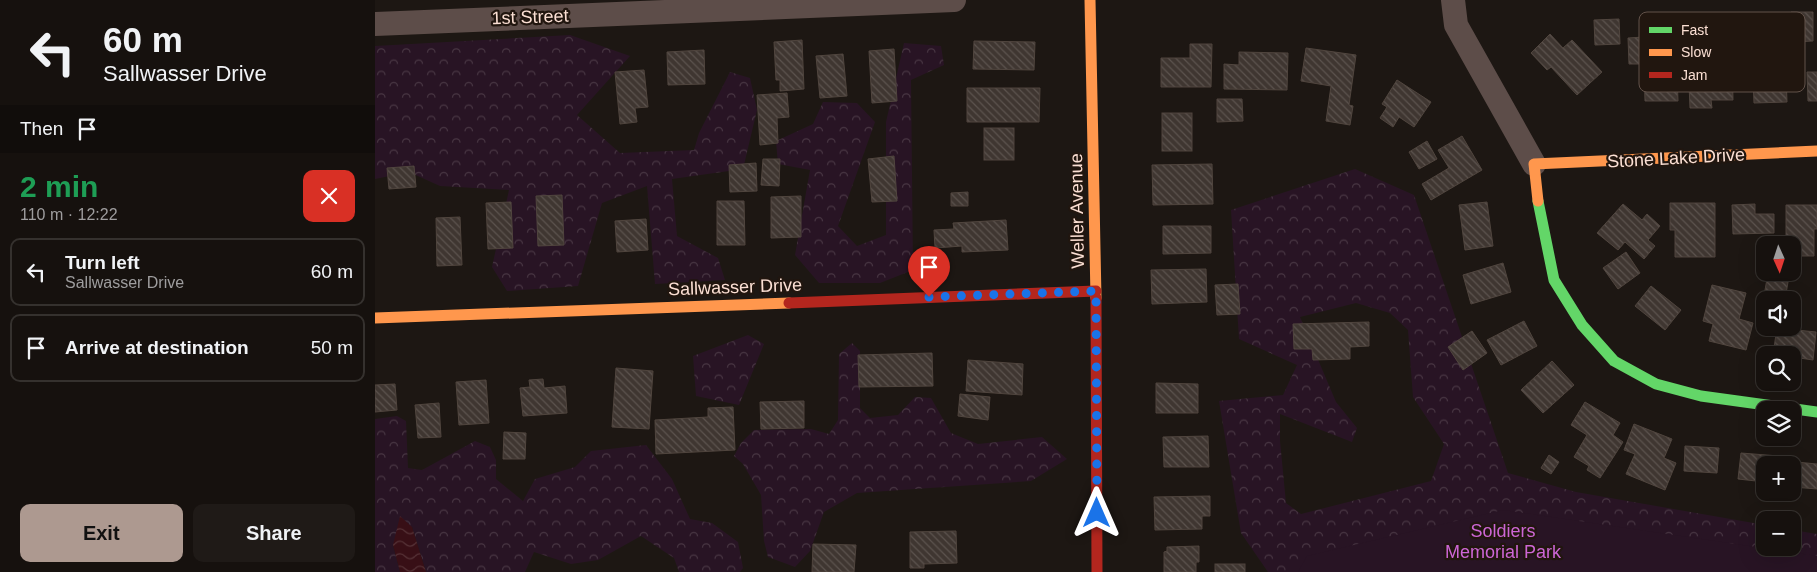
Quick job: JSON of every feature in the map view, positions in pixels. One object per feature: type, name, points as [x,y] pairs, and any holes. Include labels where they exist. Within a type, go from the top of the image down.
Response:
[{"type":"street","name":"1st Street","points":[[375,24],[954,0]]},
{"type":"street","name":"Weller Avenue","points":[[1090,0],[1096,291],[1097,572]]},
{"type":"street","points":[[1453,0],[1456,25],[1534,164],[1540,216],[1554,280],[1582,325],[1614,361],[1656,384],[1692,394],[1817,412]]},
{"type":"street","name":"Stone Lake Drive","points":[[1534,164],[1817,151]]},
{"type":"street","name":"Sallwasser Drive","points":[[375,318],[1096,291]]},
{"type":"green space","points":[[570,35],[630,56],[577,115],[620,153],[694,150],[699,133],[730,72],[750,78],[757,110],[743,169],[672,179],[677,236],[718,258],[725,280],[655,284],[647,186],[602,203],[578,286],[507,291],[492,267],[509,190],[440,186],[409,172],[375,179],[375,46]]},
{"type":"green space","points":[[904,43],[941,46],[944,65],[911,80],[913,270],[880,283],[819,283],[795,255],[810,170],[778,164],[776,141],[813,124],[823,102],[857,103],[875,122],[838,226],[857,246],[886,235],[886,122]]},
{"type":"green space","points":[[1355,169],[1414,195],[1508,473],[1576,492],[1756,523],[1756,556],[1801,556],[1801,531],[1817,534],[1817,572],[1268,572],[1241,533],[1219,401],[1283,395],[1297,365],[1239,339],[1231,210]],"holes":[[[1356,303],[1390,313],[1408,330],[1413,397],[1444,444],[1431,481],[1301,514],[1286,503],[1280,441],[1280,414],[1352,442],[1357,428],[1336,402],[1300,317]]]},
{"type":"green space","points":[[748,335],[764,344],[739,405],[696,396],[693,356]]},
{"type":"green space","points":[[852,343],[860,351],[860,408],[870,418],[898,415],[915,397],[931,398],[951,433],[978,444],[1042,437],[1067,459],[1031,481],[857,493],[824,512],[810,551],[795,567],[768,557],[764,541],[761,495],[743,464],[734,456],[741,443],[754,430],[811,429],[829,434],[838,420],[839,354]]},
{"type":"green space","points":[[397,416],[406,421],[408,468],[422,470],[475,441],[490,447],[496,460],[496,479],[523,501],[535,479],[575,467],[591,451],[646,445],[672,479],[690,519],[712,523],[738,542],[743,568],[740,572],[679,572],[674,558],[641,536],[598,560],[571,564],[534,552],[525,572],[426,572],[412,527],[393,545],[400,572],[375,572],[375,419]]},
{"type":"green space","name":"Soldiers Memorial Park","points":[[1503,510],[1756,547],[1756,556],[1801,556],[1801,554],[1817,556],[1817,572],[1298,572],[1307,556]]},
{"type":"water","points":[[400,516],[412,527],[426,572],[400,572],[393,545]]},
{"type":"building","points":[[1805,12],[1813,12],[1813,41],[1805,41]]},
{"type":"building","points":[[1619,19],[1620,44],[1595,45],[1594,20]]},
{"type":"building","points":[[1550,34],[1563,48],[1572,40],[1602,72],[1577,95],[1551,67],[1547,70],[1531,53]]},
{"type":"building","points":[[1639,37],[1639,64],[1629,64],[1628,38]]},
{"type":"building","points":[[802,40],[804,89],[780,91],[780,80],[776,80],[774,42]]},
{"type":"building","points":[[974,41],[1035,42],[1034,70],[973,69]]},
{"type":"building","points":[[1190,44],[1212,44],[1211,87],[1161,87],[1161,58],[1190,58]]},
{"type":"building","points":[[1306,48],[1356,55],[1349,105],[1353,106],[1350,125],[1326,121],[1331,86],[1301,81]]},
{"type":"building","points":[[894,49],[897,101],[872,103],[869,51]]},
{"type":"building","points":[[704,50],[705,84],[668,85],[667,52]]},
{"type":"building","points":[[1239,52],[1288,53],[1287,90],[1224,89],[1224,64],[1239,65]]},
{"type":"building","points":[[843,54],[847,96],[820,98],[816,56]]},
{"type":"building","points":[[644,70],[648,107],[635,108],[637,122],[620,124],[615,72]]},
{"type":"building","points":[[1807,72],[1817,72],[1817,101],[1808,101]]},
{"type":"building","points":[[1397,80],[1431,102],[1414,127],[1399,117],[1393,127],[1380,118],[1387,107],[1382,104]]},
{"type":"building","points":[[967,88],[1040,88],[1039,122],[967,122]]},
{"type":"building","points":[[1645,92],[1678,92],[1678,101],[1645,101]]},
{"type":"building","points":[[1689,92],[1733,92],[1733,100],[1711,100],[1712,108],[1690,108]]},
{"type":"building","points":[[1754,92],[1787,92],[1787,102],[1754,103]]},
{"type":"building","points":[[787,93],[789,117],[777,118],[778,143],[760,145],[757,95]]},
{"type":"building","points":[[1217,99],[1242,99],[1243,121],[1217,122]]},
{"type":"building","points":[[1162,113],[1192,113],[1192,151],[1162,151]]},
{"type":"building","points":[[984,128],[1014,128],[1014,160],[984,160]]},
{"type":"building","points":[[1462,136],[1482,170],[1431,200],[1422,184],[1449,168],[1438,150]]},
{"type":"building","points":[[1427,141],[1437,159],[1419,169],[1409,152]]},
{"type":"building","points":[[894,156],[897,201],[872,202],[868,159]]},
{"type":"building","points":[[763,159],[780,159],[779,186],[761,185]]},
{"type":"building","points":[[756,163],[757,191],[730,192],[729,165]]},
{"type":"building","points":[[1212,164],[1213,204],[1153,205],[1152,165]]},
{"type":"building","points":[[414,166],[416,187],[389,189],[387,168]]},
{"type":"building","points":[[968,192],[968,206],[951,206],[951,193]]},
{"type":"building","points":[[562,195],[564,245],[538,246],[536,196]]},
{"type":"building","points":[[801,196],[801,237],[771,238],[771,197]]},
{"type":"building","points":[[717,201],[744,201],[745,245],[717,245]]},
{"type":"building","points":[[511,202],[513,248],[488,249],[486,203]]},
{"type":"building","points":[[1487,202],[1493,246],[1465,250],[1459,205]]},
{"type":"building","points":[[1670,203],[1715,203],[1715,257],[1675,257],[1675,230],[1670,230]]},
{"type":"building","points":[[1623,204],[1642,220],[1647,214],[1660,226],[1648,240],[1655,246],[1644,259],[1625,242],[1618,250],[1597,233]]},
{"type":"building","points":[[1755,204],[1755,214],[1774,214],[1774,233],[1733,234],[1732,205]]},
{"type":"building","points":[[1786,205],[1817,205],[1817,229],[1814,229],[1814,256],[1801,256],[1801,236],[1786,236]]},
{"type":"building","points":[[460,217],[462,265],[437,266],[436,218]]},
{"type":"building","points":[[646,219],[648,250],[617,252],[615,221]]},
{"type":"building","points":[[1006,220],[1008,250],[962,252],[962,246],[935,248],[934,230],[954,229],[953,223]]},
{"type":"building","points":[[1163,226],[1211,226],[1211,253],[1163,254]]},
{"type":"building","points":[[1626,252],[1640,273],[1618,289],[1603,268]]},
{"type":"building","points":[[1503,263],[1511,292],[1471,304],[1463,275]]},
{"type":"building","points":[[1206,269],[1207,302],[1152,304],[1151,270]]},
{"type":"building","points":[[1767,281],[1788,282],[1786,291],[1765,291]]},
{"type":"building","points":[[1238,284],[1240,314],[1217,315],[1215,285]]},
{"type":"building","points":[[1712,285],[1746,293],[1739,319],[1753,323],[1746,350],[1709,341],[1713,324],[1703,321]]},
{"type":"building","points":[[1651,286],[1681,310],[1665,330],[1635,306]]},
{"type":"building","points":[[1524,321],[1537,346],[1501,365],[1487,340]]},
{"type":"building","points":[[1369,322],[1369,346],[1350,347],[1350,359],[1313,360],[1312,349],[1294,349],[1293,324]]},
{"type":"building","points":[[1801,330],[1816,332],[1813,360],[1801,358],[1801,346],[1774,346],[1776,336],[1801,336]]},
{"type":"building","points":[[1472,331],[1487,353],[1463,370],[1448,347]]},
{"type":"building","points":[[932,353],[933,386],[859,387],[858,355]]},
{"type":"building","points":[[968,360],[1023,364],[1022,395],[966,391]]},
{"type":"building","points":[[1552,361],[1574,385],[1543,413],[1521,390]]},
{"type":"building","points":[[616,368],[653,371],[649,429],[612,427]]},
{"type":"building","points":[[543,379],[544,388],[565,386],[567,413],[523,416],[520,388],[530,387],[529,380]]},
{"type":"building","points":[[486,380],[489,423],[459,425],[456,382]]},
{"type":"building","points":[[1156,383],[1198,384],[1198,413],[1156,413]]},
{"type":"building","points":[[395,384],[397,410],[375,412],[375,385]]},
{"type":"building","points":[[960,394],[990,397],[988,420],[958,416]]},
{"type":"building","points":[[804,401],[804,428],[761,429],[760,402]]},
{"type":"building","points":[[1585,402],[1620,423],[1613,435],[1623,442],[1600,478],[1587,470],[1589,466],[1574,457],[1587,435],[1571,425]]},
{"type":"building","points":[[439,403],[441,437],[418,438],[415,405]]},
{"type":"building","points":[[733,407],[735,450],[656,454],[655,420],[708,417],[708,408]]},
{"type":"building","points":[[1634,424],[1672,439],[1664,458],[1676,463],[1665,490],[1626,474],[1635,454],[1624,450]]},
{"type":"building","points":[[504,432],[526,433],[525,459],[503,459]]},
{"type":"building","points":[[1208,436],[1209,467],[1164,467],[1163,437]]},
{"type":"building","points":[[1685,446],[1719,448],[1717,473],[1684,471]]},
{"type":"building","points":[[1741,453],[1779,456],[1756,456],[1756,481],[1738,479]]},
{"type":"building","points":[[1549,455],[1559,462],[1551,474],[1541,468]]},
{"type":"building","points":[[1801,462],[1817,464],[1817,489],[1801,488]]},
{"type":"building","points":[[1210,496],[1210,516],[1202,516],[1202,529],[1155,530],[1154,497]]},
{"type":"building","points":[[956,531],[957,563],[924,564],[924,568],[910,568],[910,532]]},
{"type":"building","points":[[813,544],[856,545],[854,572],[812,572]]},
{"type":"building","points":[[1199,546],[1199,562],[1196,562],[1196,572],[1164,572],[1164,552],[1167,551],[1167,547]]},
{"type":"building","points":[[1215,564],[1245,564],[1245,572],[1215,572]]},
{"type":"traffic: fast","points":[[1538,201],[1554,280],[1582,325],[1614,361],[1656,384],[1701,396],[1817,412]]},
{"type":"traffic: slow","points":[[1090,0],[1096,298]]},
{"type":"traffic: slow","points":[[1538,201],[1534,164],[1817,151]]},
{"type":"traffic: slow","points":[[375,318],[789,303]]},
{"type":"traffic: jam","points":[[789,303],[1096,291]]},
{"type":"traffic: jam","points":[[1096,298],[1097,572]]},
{"type":"route","points":[[929,297],[1096,291],[1097,513]]}]
